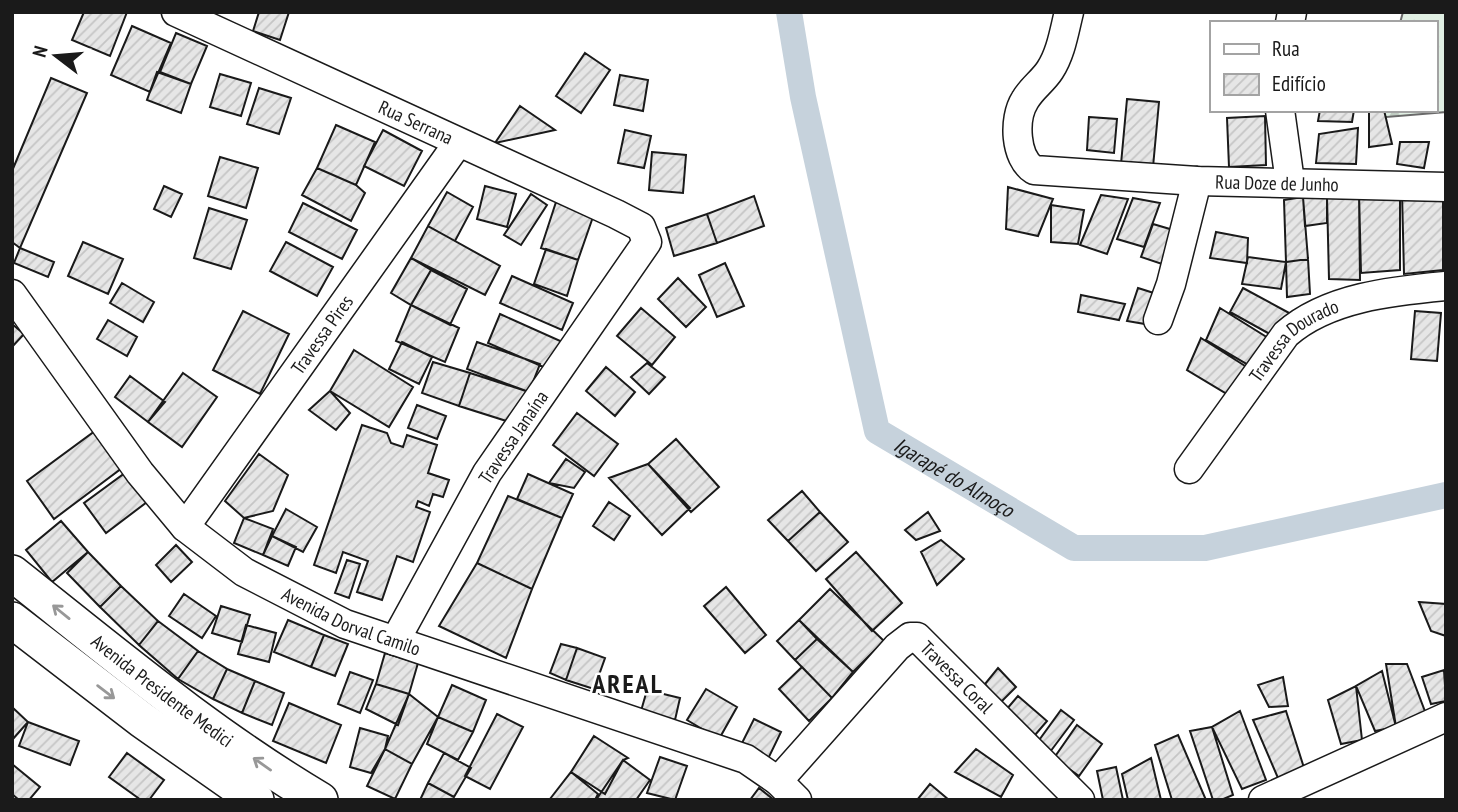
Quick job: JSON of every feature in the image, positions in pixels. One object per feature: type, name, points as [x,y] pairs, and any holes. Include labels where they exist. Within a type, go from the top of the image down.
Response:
[{"type":"main road","name":"Avenida Presidente Medici","points":[[12,573],[170,698],[278,775],[320,800]]},
{"type":"main road","name":"Avenida Presidente Medici","points":[[12,621],[142,720],[256,800]]},
{"type":"street","name":"Rua Serrana","points":[[176,12],[642,227],[647,242]]},
{"type":"street","name":"Rua Doze de Junho","points":[[1069,12],[1062,42],[1049,71],[1023,103],[1019,144],[1024,164],[1044,172],[1197,181],[1446,187]]},
{"type":"street","points":[[1280,112],[1290,182]]},
{"type":"street","name":"Travessa Pires","points":[[185,527],[458,143]]},
{"type":"street","points":[[1158,320],[1171,284],[1197,181]]},
{"type":"street","name":"Travessa Janaína","points":[[395,641],[487,473],[647,242]]},
{"type":"street","name":"Travessa Dourado","points":[[1189,469],[1286,334],[1300,321],[1354,301],[1446,286]]},
{"type":"street","name":"Avenida Dorval Camilo","points":[[12,294],[140,473],[185,527],[244,572],[345,624],[746,759],[788,790]]},
{"type":"street","name":"Travessa Coral","points":[[788,790],[897,648],[910,637],[917,637],[1080,800]]},
{"type":"street","points":[[1263,800],[1446,717]]},
{"type":"street","points":[[1327,800],[1333,770]]},
{"type":"green space","points":[[1403,12],[1446,12],[1446,112],[1375,118],[1376,112],[1437,112],[1437,21],[1401,21]]},
{"type":"building","points":[[84,12],[127,12],[110,56],[72,40]]},
{"type":"building","points":[[259,12],[289,12],[280,40],[253,31]]},
{"type":"building","points":[[132,26],[171,43],[150,92],[111,75]]},
{"type":"building","points":[[176,33],[207,46],[191,84],[160,72]]},
{"type":"building","points":[[585,53],[610,70],[581,113],[556,96]]},
{"type":"building","points":[[157,72],[191,84],[181,113],[147,100]]},
{"type":"building","points":[[220,74],[251,83],[241,116],[210,107]]},
{"type":"building","points":[[620,75],[648,80],[643,111],[614,105]]},
{"type":"building","points":[[51,78],[87,93],[20,248],[12,242],[12,171]]},
{"type":"building","points":[[259,88],[291,98],[279,134],[247,124]]},
{"type":"building","points":[[1127,99],[1159,102],[1153,167],[1121,164]]},
{"type":"building","points":[[520,106],[555,130],[495,143]]},
{"type":"building","points":[[1320,112],[1354,112],[1352,122],[1318,121]]},
{"type":"building","points":[[1369,112],[1384,112],[1392,144],[1369,147]]},
{"type":"building","points":[[1265,116],[1266,165],[1229,167],[1227,118]]},
{"type":"building","points":[[1089,117],[1117,119],[1114,153],[1087,150]]},
{"type":"building","points":[[336,125],[375,142],[356,185],[317,168]]},
{"type":"building","points":[[1358,128],[1356,164],[1316,163],[1319,134]]},
{"type":"building","points":[[383,130],[422,151],[404,186],[364,166]]},
{"type":"building","points":[[625,130],[651,136],[644,168],[618,163]]},
{"type":"building","points":[[1400,142],[1429,142],[1424,168],[1397,164]]},
{"type":"building","points":[[652,152],[686,155],[683,193],[649,190]]},
{"type":"building","points":[[220,157],[258,168],[246,208],[208,196]]},
{"type":"building","points":[[317,168],[356,185],[365,193],[351,221],[302,195]]},
{"type":"building","points":[[164,186],[182,194],[171,217],[154,209]]},
{"type":"building","points":[[485,186],[516,194],[507,227],[477,219]]},
{"type":"building","points":[[1008,187],[1053,199],[1038,236],[1006,229]]},
{"type":"building","points":[[447,192],[473,207],[455,241],[428,226]]},
{"type":"building","points":[[1359,192],[1400,195],[1400,270],[1361,273]]},
{"type":"building","points":[[1359,192],[1360,280],[1329,279],[1327,197]]},
{"type":"building","points":[[1402,193],[1443,196],[1443,270],[1404,274]]},
{"type":"building","points":[[531,194],[547,205],[521,245],[504,235]]},
{"type":"building","points":[[1101,195],[1128,199],[1107,254],[1080,245]]},
{"type":"building","points":[[754,196],[764,226],[717,243],[707,214]]},
{"type":"building","points":[[1303,197],[1308,259],[1286,262],[1284,200]]},
{"type":"building","points":[[1303,197],[1327,197],[1327,223],[1305,226]]},
{"type":"building","points":[[1133,198],[1160,203],[1144,247],[1117,239]]},
{"type":"building","points":[[556,202],[594,214],[578,260],[541,248]]},
{"type":"building","points":[[303,203],[357,230],[342,259],[289,232]]},
{"type":"building","points":[[1051,205],[1084,210],[1078,244],[1051,242]]},
{"type":"building","points":[[209,208],[247,220],[231,269],[194,258]]},
{"type":"building","points":[[707,214],[717,243],[674,256],[666,228]]},
{"type":"building","points":[[1153,224],[1180,232],[1168,266],[1141,257]]},
{"type":"building","points":[[428,226],[500,266],[485,295],[411,258]]},
{"type":"building","points":[[1216,232],[1248,238],[1247,263],[1210,258]]},
{"type":"building","points":[[83,242],[123,259],[108,294],[68,276]]},
{"type":"building","points":[[286,242],[333,267],[317,296],[270,271]]},
{"type":"building","points":[[20,248],[54,262],[48,277],[14,263]]},
{"type":"building","points":[[546,249],[578,260],[567,296],[534,284]]},
{"type":"building","points":[[1248,257],[1286,262],[1281,289],[1242,284]]},
{"type":"building","points":[[411,258],[431,270],[411,305],[391,293]]},
{"type":"building","points":[[1308,259],[1310,294],[1287,297],[1286,262]]},
{"type":"building","points":[[725,263],[744,306],[717,317],[699,275]]},
{"type":"building","points":[[431,270],[467,289],[450,325],[411,305]]},
{"type":"building","points":[[512,276],[573,303],[562,330],[500,303]]},
{"type":"building","points":[[678,278],[706,307],[686,327],[658,299]]},
{"type":"building","points":[[122,283],[154,302],[143,322],[110,303]]},
{"type":"building","points":[[1138,288],[1160,295],[1151,325],[1127,321]]},
{"type":"building","points":[[1243,288],[1291,314],[1277,338],[1230,312]]},
{"type":"building","points":[[1081,295],[1125,304],[1119,320],[1078,312]]},
{"type":"building","points":[[411,305],[459,328],[445,362],[396,341]]},
{"type":"building","points":[[641,308],[675,337],[652,365],[617,336]]},
{"type":"building","points":[[1220,308],[1273,341],[1257,370],[1206,340]]},
{"type":"building","points":[[243,311],[289,334],[260,394],[213,370]]},
{"type":"building","points":[[1415,311],[1441,313],[1437,361],[1411,359]]},
{"type":"building","points":[[500,314],[567,344],[555,372],[488,343]]},
{"type":"building","points":[[108,320],[137,337],[127,356],[97,339]]},
{"type":"building","points":[[12,324],[24,334],[12,347]]},
{"type":"building","points":[[1201,338],[1253,371],[1237,400],[1187,370]]},
{"type":"building","points":[[402,342],[432,357],[419,384],[389,369]]},
{"type":"building","points":[[477,342],[540,364],[529,392],[467,369]]},
{"type":"building","points":[[354,350],[413,387],[389,427],[330,391]]},
{"type":"building","points":[[433,362],[470,373],[459,406],[422,393]]},
{"type":"building","points":[[647,363],[665,377],[649,394],[631,377]]},
{"type":"building","points":[[606,367],[635,392],[615,416],[586,391]]},
{"type":"building","points":[[183,373],[217,397],[182,447],[148,422]]},
{"type":"building","points":[[470,373],[529,392],[519,425],[459,406]]},
{"type":"building","points":[[130,376],[165,402],[148,422],[115,397]]},
{"type":"building","points":[[330,391],[350,413],[336,430],[309,410]]},
{"type":"building","points":[[417,405],[446,416],[437,439],[408,428]]},
{"type":"building","points":[[577,413],[618,444],[594,476],[553,445]]},
{"type":"building","points":[[362,425],[387,433],[391,443],[403,447],[407,435],[437,445],[428,473],[449,480],[443,497],[433,494],[429,506],[418,501],[416,507],[430,512],[413,562],[397,556],[382,600],[357,592],[368,561],[343,552],[336,573],[314,565]]},
{"type":"building","points":[[95,431],[122,468],[54,519],[27,481]]},
{"type":"building","points":[[676,439],[719,487],[691,512],[648,464]]},
{"type":"building","points":[[259,454],[288,475],[273,511],[244,518],[225,501]]},
{"type":"building","points":[[566,459],[585,472],[574,488],[549,483]]},
{"type":"building","points":[[648,464],[690,508],[662,535],[609,478]]},
{"type":"building","points":[[125,473],[147,502],[106,533],[84,503]]},
{"type":"building","points":[[528,474],[573,494],[562,518],[517,499]]},
{"type":"building","points":[[802,491],[820,512],[788,541],[768,520]]},
{"type":"building","points":[[508,496],[562,518],[532,589],[477,563]]},
{"type":"building","points":[[609,502],[630,516],[614,540],[593,526]]},
{"type":"building","points":[[286,509],[317,527],[303,552],[272,536]]},
{"type":"building","points":[[820,512],[848,542],[816,571],[788,541]]},
{"type":"building","points":[[928,512],[940,531],[916,540],[905,530]]},
{"type":"building","points":[[244,518],[273,529],[263,555],[234,543]]},
{"type":"building","points":[[61,521],[88,552],[52,582],[26,550]]},
{"type":"building","points":[[272,536],[296,547],[288,566],[263,555]]},
{"type":"building","points":[[941,540],[964,559],[937,585],[921,552]]},
{"type":"building","points":[[176,545],[192,562],[171,582],[156,565]]},
{"type":"building","points":[[88,552],[121,586],[100,607],[67,573]]},
{"type":"building","points":[[856,552],[902,603],[872,631],[826,579]]},
{"type":"building","points":[[347,560],[360,564],[349,598],[335,593]]},
{"type":"building","points":[[477,563],[532,589],[506,658],[439,626]]},
{"type":"building","points":[[121,586],[158,621],[139,645],[100,607]]},
{"type":"building","points":[[726,587],[766,635],[745,653],[704,606]]},
{"type":"building","points":[[830,589],[884,641],[853,672],[799,620]]},
{"type":"building","points":[[184,594],[216,616],[202,638],[169,616]]},
{"type":"building","points":[[1419,602],[1446,604],[1446,636],[1431,631]]},
{"type":"building","points":[[221,606],[250,615],[242,642],[212,633]]},
{"type":"building","points":[[288,620],[324,635],[311,667],[274,652]]},
{"type":"building","points":[[799,620],[817,639],[795,660],[777,641]]},
{"type":"building","points":[[158,621],[198,651],[178,679],[139,645]]},
{"type":"building","points":[[246,625],[276,633],[269,662],[238,654]]},
{"type":"building","points":[[324,635],[348,644],[335,676],[311,667]]},
{"type":"building","points":[[817,639],[853,672],[832,698],[795,660]]},
{"type":"building","points":[[561,644],[577,648],[566,680],[550,673]]},
{"type":"building","points":[[577,648],[605,658],[594,689],[566,680]]},
{"type":"building","points":[[198,651],[227,669],[213,699],[178,679]]},
{"type":"building","points":[[385,653],[418,663],[409,694],[376,684]]},
{"type":"building","points":[[1386,664],[1407,664],[1429,722],[1396,727]]},
{"type":"building","points":[[802,667],[832,698],[809,721],[779,689]]},
{"type":"building","points":[[998,668],[1016,687],[1000,703],[985,684]]},
{"type":"building","points":[[227,669],[255,681],[242,713],[213,699]]},
{"type":"building","points":[[1444,670],[1446,701],[1431,704],[1422,677]]},
{"type":"building","points":[[1382,671],[1396,727],[1375,731],[1356,686]]},
{"type":"building","points":[[350,672],[373,680],[360,713],[338,704]]},
{"type":"building","points":[[1283,677],[1288,706],[1269,707],[1258,685]]},
{"type":"building","points":[[255,681],[284,693],[272,725],[242,713]]},
{"type":"building","points":[[376,684],[409,694],[398,725],[366,709]]},
{"type":"building","points":[[452,685],[486,700],[473,732],[438,717]]},
{"type":"building","points":[[1356,686],[1362,740],[1341,744],[1328,700]]},
{"type":"building","points":[[706,689],[737,707],[719,739],[687,720]]},
{"type":"building","points":[[647,690],[680,698],[675,720],[641,711]]},
{"type":"building","points":[[409,694],[438,717],[412,764],[385,749]]},
{"type":"building","points":[[1018,696],[1047,721],[1035,735],[1006,710]]},
{"type":"building","points":[[289,703],[341,725],[326,763],[273,741]]},
{"type":"building","points":[[12,707],[28,722],[12,740]]},
{"type":"building","points":[[1061,710],[1074,720],[1050,752],[1037,743]]},
{"type":"building","points":[[1240,711],[1266,780],[1242,789],[1212,727]]},
{"type":"building","points":[[1286,711],[1305,771],[1278,778],[1253,720]]},
{"type":"building","points":[[497,714],[523,727],[490,789],[465,776]]},
{"type":"building","points":[[438,717],[473,732],[458,760],[427,744]]},
{"type":"building","points":[[754,719],[781,732],[767,761],[740,747]]},
{"type":"building","points":[[28,722],[79,741],[70,765],[19,746]]},
{"type":"building","points":[[1077,725],[1102,744],[1079,776],[1054,758]]},
{"type":"building","points":[[1212,727],[1233,795],[1221,800],[1213,800],[1190,731]]},
{"type":"building","points":[[360,728],[388,736],[385,749],[371,773],[350,767]]},
{"type":"building","points":[[1178,735],[1206,800],[1172,800],[1155,745]]},
{"type":"building","points":[[594,736],[628,758],[623,760],[605,794],[571,772]]},
{"type":"building","points":[[385,749],[412,764],[395,799],[367,786]]},
{"type":"building","points":[[976,749],[1013,775],[1001,797],[955,772]]},
{"type":"building","points":[[127,753],[164,780],[149,800],[141,800],[109,777]]},
{"type":"building","points":[[444,753],[471,768],[454,797],[428,783]]},
{"type":"building","points":[[660,757],[687,766],[675,800],[647,793]]},
{"type":"building","points":[[1151,758],[1161,800],[1128,800],[1122,774]]},
{"type":"building","points":[[623,760],[650,780],[636,800],[596,800]]},
{"type":"building","points":[[12,764],[40,787],[29,800],[19,800],[12,794]]},
{"type":"building","points":[[1116,767],[1123,800],[1103,800],[1097,771]]},
{"type":"building","points":[[571,772],[598,794],[595,800],[550,799]]},
{"type":"building","points":[[428,783],[454,797],[453,800],[420,800]]},
{"type":"building","points":[[930,784],[949,800],[917,800]]},
{"type":"building","points":[[759,788],[774,800],[750,800]]},
{"type":"waterway","name":"Igarapé do Almoço","points":[[789,12],[803,97],[877,431],[1074,548],[1205,548],[1446,495]]},
{"type":"district","name":"AREAL","points":[[628,683]]}]
